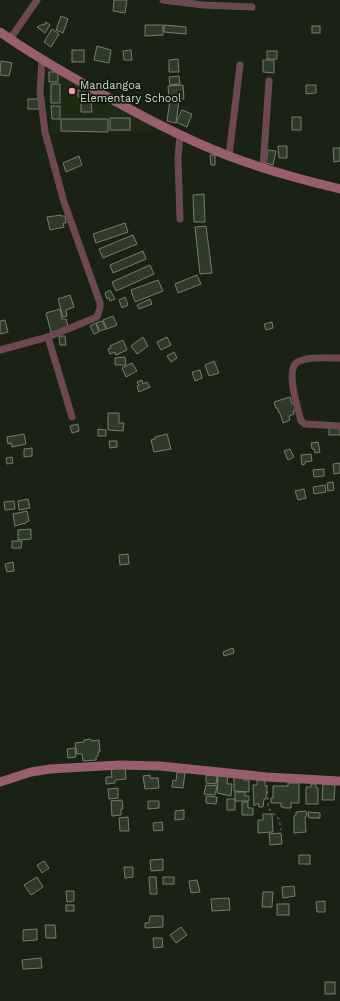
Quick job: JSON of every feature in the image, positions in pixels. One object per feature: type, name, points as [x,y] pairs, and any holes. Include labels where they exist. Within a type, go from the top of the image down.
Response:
[{"type":"street","points":[[10,39],[37,0]]},
{"type":"street","points":[[163,0],[203,5],[252,7]]},
{"type":"street","points":[[0,32],[42,60],[143,117],[180,135],[229,156],[264,168],[340,188]]},
{"type":"street","points":[[0,350],[48,337],[97,317],[100,308],[100,303],[64,202],[45,132],[40,92],[42,60]]},
{"type":"street","points":[[229,156],[240,65]]},
{"type":"street","points":[[264,168],[269,81]]},
{"type":"street","points":[[180,135],[178,158],[180,219]]},
{"type":"street","points":[[48,337],[72,417]]},
{"type":"street","points":[[340,358],[313,358],[302,360],[297,363],[292,370],[292,379],[301,421],[303,424],[340,426]]},
{"type":"street","points":[[0,782],[31,772],[44,770],[120,765],[160,766],[267,777],[340,781]]},
{"type":"path","points":[[267,777],[269,810],[279,819],[281,830]]},
{"type":"shaded area","name":"Mandangoa Elementary School","points":[[47,64],[146,118],[155,132],[51,133]]},
{"type":"building","points":[[114,0],[127,0],[125,13],[113,11]]},
{"type":"building","points":[[61,16],[68,19],[63,33],[56,30]]},
{"type":"building","points":[[46,22],[50,25],[45,33],[37,27],[43,24],[44,25]]},
{"type":"building","points":[[145,25],[163,25],[163,35],[145,36]]},
{"type":"building","points":[[164,25],[186,27],[186,34],[164,32]]},
{"type":"building","points":[[312,26],[320,26],[320,33],[312,33]]},
{"type":"building","points":[[52,29],[59,34],[51,47],[44,42]]},
{"type":"building","points":[[97,46],[111,50],[109,63],[94,60]]},
{"type":"building","points":[[72,50],[84,50],[84,62],[72,62]]},
{"type":"building","points":[[131,50],[132,60],[124,60],[123,51]]},
{"type":"building","points":[[267,51],[277,51],[277,59],[267,59]]},
{"type":"building","points":[[178,59],[179,72],[169,72],[169,60]]},
{"type":"building","points":[[263,60],[274,60],[274,73],[263,72]]},
{"type":"building","points":[[1,61],[12,63],[9,76],[0,75]]},
{"type":"building","points":[[49,72],[58,72],[58,82],[49,82]]},
{"type":"building","points":[[179,76],[180,84],[170,85],[169,77]]},
{"type":"building","points":[[51,84],[60,84],[60,103],[51,103]]},
{"type":"building","points":[[183,85],[184,99],[169,99],[168,86]]},
{"type":"building","points":[[306,85],[316,85],[316,93],[306,94]]},
{"type":"building","points":[[90,89],[91,97],[78,97],[78,90]]},
{"type":"building","points":[[28,99],[39,99],[39,109],[28,109]]},
{"type":"building","points":[[81,99],[91,99],[92,112],[81,112]]},
{"type":"building","points":[[170,100],[179,101],[176,123],[167,121]]},
{"type":"building","points":[[51,106],[60,106],[60,119],[52,119]]},
{"type":"building","points":[[182,110],[192,114],[187,127],[176,122]]},
{"type":"building","points":[[292,117],[301,117],[301,130],[292,130]]},
{"type":"building","points":[[110,118],[130,118],[130,130],[110,130]]},
{"type":"building","points":[[61,119],[108,119],[108,132],[61,131]]},
{"type":"building","points":[[278,146],[287,146],[287,158],[279,158]]},
{"type":"building","points":[[333,148],[340,148],[340,161],[334,162]]},
{"type":"building","points":[[268,150],[276,151],[273,165],[266,163]]},
{"type":"building","points":[[210,155],[215,155],[215,165],[211,165]]},
{"type":"building","points":[[79,156],[82,165],[66,172],[63,163]]},
{"type":"building","points":[[204,194],[205,222],[194,222],[193,195]]},
{"type":"building","points":[[61,215],[65,216],[66,223],[63,223],[64,227],[50,230],[47,217]]},
{"type":"building","points":[[125,223],[128,232],[96,243],[93,234]]},
{"type":"building","points":[[206,226],[212,273],[200,274],[195,227]]},
{"type":"building","points":[[133,235],[137,244],[103,258],[99,249]]},
{"type":"building","points":[[143,251],[146,259],[113,273],[110,265]]},
{"type":"building","points":[[150,265],[154,274],[116,291],[112,282]]},
{"type":"building","points":[[197,275],[201,284],[178,293],[175,284]]},
{"type":"building","points":[[158,280],[163,291],[135,302],[131,290]]},
{"type":"building","points":[[110,290],[115,299],[110,301],[109,298],[107,299],[105,293]]},
{"type":"building","points":[[70,295],[74,307],[66,310],[67,316],[63,317],[58,299]]},
{"type":"building","points":[[125,297],[128,305],[122,308],[119,300]]},
{"type":"building","points":[[150,299],[152,304],[139,309],[137,305]]},
{"type":"building","points":[[60,309],[62,319],[66,319],[68,327],[51,332],[46,313]]},
{"type":"building","points":[[113,316],[117,325],[107,329],[103,320]]},
{"type":"building","points":[[5,320],[8,332],[0,334],[0,321]]},
{"type":"building","points":[[102,321],[106,329],[100,331],[96,323]]},
{"type":"building","points":[[272,322],[273,328],[266,330],[264,324]]},
{"type":"building","points":[[96,323],[99,332],[94,334],[90,326]]},
{"type":"building","points":[[59,336],[65,336],[66,345],[60,345]]},
{"type":"building","points":[[143,337],[148,346],[137,354],[131,346]]},
{"type":"building","points":[[167,337],[171,345],[161,350],[157,342]]},
{"type":"building","points":[[123,340],[127,350],[116,355],[115,352],[110,354],[108,349],[111,348],[110,346]]},
{"type":"building","points":[[174,352],[177,358],[171,362],[167,356]]},
{"type":"building","points":[[125,357],[126,365],[115,365],[115,358]]},
{"type":"building","points":[[214,361],[219,373],[209,376],[205,365]]},
{"type":"building","points":[[132,363],[137,371],[126,377],[122,368]]},
{"type":"building","points":[[200,370],[202,378],[195,381],[192,372]]},
{"type":"building","points":[[142,380],[143,384],[147,382],[150,387],[139,392],[137,386],[139,385],[137,382]]},
{"type":"building","points":[[290,397],[292,404],[296,403],[298,410],[293,411],[294,414],[289,416],[290,420],[283,423],[274,402]]},
{"type":"building","points":[[108,413],[119,413],[119,423],[124,423],[123,431],[108,430]]},
{"type":"building","points":[[78,424],[79,431],[72,433],[70,426]]},
{"type":"building","points":[[329,428],[340,428],[340,435],[329,435]]},
{"type":"building","points":[[98,429],[106,430],[106,436],[98,436]]},
{"type":"building","points":[[24,434],[26,444],[12,447],[11,443],[8,444],[7,437]]},
{"type":"building","points":[[167,434],[171,449],[154,452],[151,440],[155,439],[155,437]]},
{"type":"building","points":[[109,441],[117,441],[117,447],[110,448]]},
{"type":"building","points":[[318,442],[320,452],[315,453],[314,449],[312,449],[311,443]]},
{"type":"building","points":[[32,448],[32,456],[24,457],[24,449]]},
{"type":"building","points":[[290,449],[294,457],[288,460],[284,451]]},
{"type":"building","points":[[311,454],[312,461],[305,462],[305,464],[302,465],[301,455]]},
{"type":"building","points":[[12,457],[13,463],[7,464],[6,458]]},
{"type":"building","points":[[340,463],[340,473],[334,474],[333,464]]},
{"type":"building","points":[[324,469],[324,476],[314,477],[313,470]]},
{"type":"building","points":[[333,482],[334,490],[328,491],[327,483]]},
{"type":"building","points":[[325,485],[326,492],[314,494],[313,487]]},
{"type":"building","points":[[304,489],[306,498],[298,500],[295,491]]},
{"type":"building","points":[[28,499],[30,508],[19,510],[18,501]]},
{"type":"building","points":[[14,501],[15,509],[5,510],[4,502]]},
{"type":"building","points":[[27,511],[29,521],[15,526],[13,514]]},
{"type":"building","points":[[31,529],[31,539],[18,540],[18,530]]},
{"type":"building","points":[[12,541],[22,541],[21,548],[12,548]]},
{"type":"building","points":[[128,554],[129,564],[120,565],[119,555]]},
{"type":"building","points":[[13,562],[14,571],[7,572],[5,564]]},
{"type":"building","points":[[233,648],[234,653],[224,656],[223,652]]},
{"type":"building","points":[[90,739],[91,741],[99,740],[100,752],[98,752],[96,760],[83,761],[82,754],[77,754],[75,743],[84,742],[84,740]]},
{"type":"building","points":[[75,748],[76,757],[68,758],[67,749]]},
{"type":"building","points":[[125,767],[126,779],[115,780],[115,783],[106,784],[106,777],[112,777],[111,768]]},
{"type":"building","points":[[177,772],[185,773],[183,788],[172,787],[173,780],[176,781]]},
{"type":"building","points":[[150,775],[150,778],[158,778],[159,788],[145,789],[143,776]]},
{"type":"building","points":[[206,775],[217,776],[216,784],[206,783]]},
{"type":"building","points":[[218,775],[228,776],[227,784],[232,784],[231,796],[217,793]]},
{"type":"building","points":[[234,777],[244,777],[244,780],[249,780],[249,792],[234,791]]},
{"type":"building","points":[[257,780],[265,780],[265,786],[267,786],[266,799],[264,799],[263,807],[259,807],[258,803],[254,806],[253,785],[257,785]]},
{"type":"building","points":[[288,783],[299,783],[299,803],[291,803],[291,808],[284,808],[281,807],[281,803],[271,803],[271,798],[273,798],[273,786],[288,786]]},
{"type":"building","points":[[311,784],[316,784],[316,788],[318,788],[318,804],[306,804],[306,787],[311,787]]},
{"type":"building","points":[[323,784],[335,785],[334,800],[322,800]]},
{"type":"building","points":[[206,785],[217,786],[215,795],[204,794]]},
{"type":"building","points":[[118,788],[118,798],[109,799],[108,789]]},
{"type":"building","points":[[235,792],[245,792],[245,796],[249,796],[249,801],[235,801]]},
{"type":"building","points":[[206,796],[217,797],[216,804],[206,803]]},
{"type":"building","points":[[227,799],[235,799],[235,810],[227,810]]},
{"type":"building","points":[[122,800],[123,809],[121,809],[121,815],[112,816],[111,801]]},
{"type":"building","points":[[148,801],[159,801],[159,808],[148,809]]},
{"type":"building","points":[[242,802],[248,802],[248,808],[253,808],[253,815],[242,815]]},
{"type":"building","points":[[184,810],[184,819],[175,820],[175,811]]},
{"type":"building","points":[[306,811],[306,832],[294,833],[294,816],[296,815],[296,812]]},
{"type":"building","points":[[308,812],[320,813],[320,818],[309,818]]},
{"type":"building","points":[[263,814],[272,814],[273,832],[258,833],[258,820],[263,820]]},
{"type":"building","points":[[128,817],[129,831],[120,831],[119,818]]},
{"type":"building","points":[[162,822],[163,830],[154,831],[153,823]]},
{"type":"building","points":[[281,833],[282,844],[270,845],[269,834]]},
{"type":"building","points":[[299,855],[310,855],[310,864],[299,864]]},
{"type":"building","points":[[163,859],[163,870],[151,871],[150,860]]},
{"type":"building","points":[[44,861],[49,868],[42,873],[37,865]]},
{"type":"building","points":[[124,867],[133,867],[133,877],[125,878]]},
{"type":"building","points":[[37,877],[43,887],[31,895],[24,885]]},
{"type":"building","points":[[149,877],[156,877],[157,894],[150,894]]},
{"type":"building","points":[[163,877],[174,877],[174,884],[163,884]]},
{"type":"building","points":[[197,880],[200,892],[191,893],[189,881]]},
{"type":"building","points":[[294,886],[295,896],[283,898],[282,887]]},
{"type":"building","points":[[66,891],[74,891],[74,901],[67,902]]},
{"type":"building","points":[[263,892],[273,892],[272,907],[262,907]]},
{"type":"building","points":[[229,898],[230,910],[212,911],[211,899]]},
{"type":"building","points":[[325,901],[325,912],[317,912],[316,902]]},
{"type":"building","points":[[277,904],[289,904],[289,915],[277,915]]},
{"type":"building","points":[[66,905],[74,905],[74,911],[66,911]]},
{"type":"building","points":[[150,916],[163,916],[163,927],[145,928],[145,923],[149,923]]},
{"type":"building","points":[[45,925],[55,925],[56,938],[46,938]]},
{"type":"building","points":[[181,927],[187,935],[176,943],[170,935]]},
{"type":"building","points":[[37,929],[37,940],[23,941],[23,930]]},
{"type":"building","points":[[153,938],[162,938],[163,947],[154,948]]},
{"type":"building","points":[[41,958],[42,968],[23,969],[22,960]]},
{"type":"building","points":[[325,982],[335,982],[335,994],[325,994]]},
{"type":"place","name":"Mandangoa Elementary School","points":[[72,91]]}]
